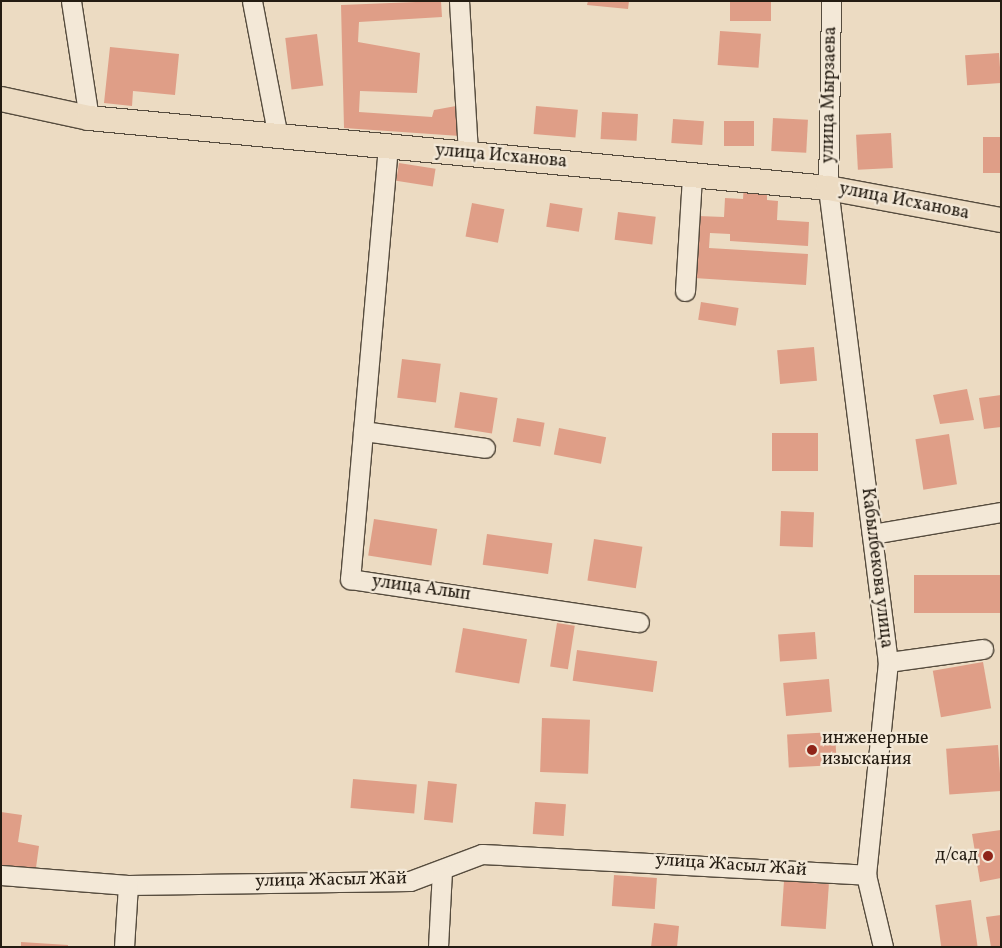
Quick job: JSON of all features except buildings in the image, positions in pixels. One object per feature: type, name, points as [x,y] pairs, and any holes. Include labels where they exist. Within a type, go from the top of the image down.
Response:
[{"type":"main road","name":"улица Исханова","points":[[1,99],[89,118],[828,188],[1001,220]]},
{"type":"street","points":[[71,1],[89,118]]},
{"type":"street","points":[[252,1],[278,137]]},
{"type":"street","points":[[459,1],[468,153]]},
{"type":"street","name":"улица Мырзаева","points":[[828,188],[831,1]]},
{"type":"street","name":"улица Алып","points":[[388,146],[350,579],[639,622]]},
{"type":"street","points":[[686,291],[692,175]]},
{"type":"street","name":"Кабылбекова улица","points":[[828,188],[888,662],[866,875],[883,947]]},
{"type":"street","points":[[363,430],[485,448]]},
{"type":"street","points":[[872,534],[1001,512]]},
{"type":"street","points":[[888,662],[983,649]]},
{"type":"street","name":"улица Жасыл Жай","points":[[1,876],[128,885],[410,881],[442,871],[482,854],[866,875]]},
{"type":"street","points":[[438,947],[442,871]]},
{"type":"street","points":[[124,947],[128,885]]},
{"type":"place","name":"инженерные изыскания","points":[[812,750]]},
{"type":"place","name":"д/сад","points":[[988,856]]}]
